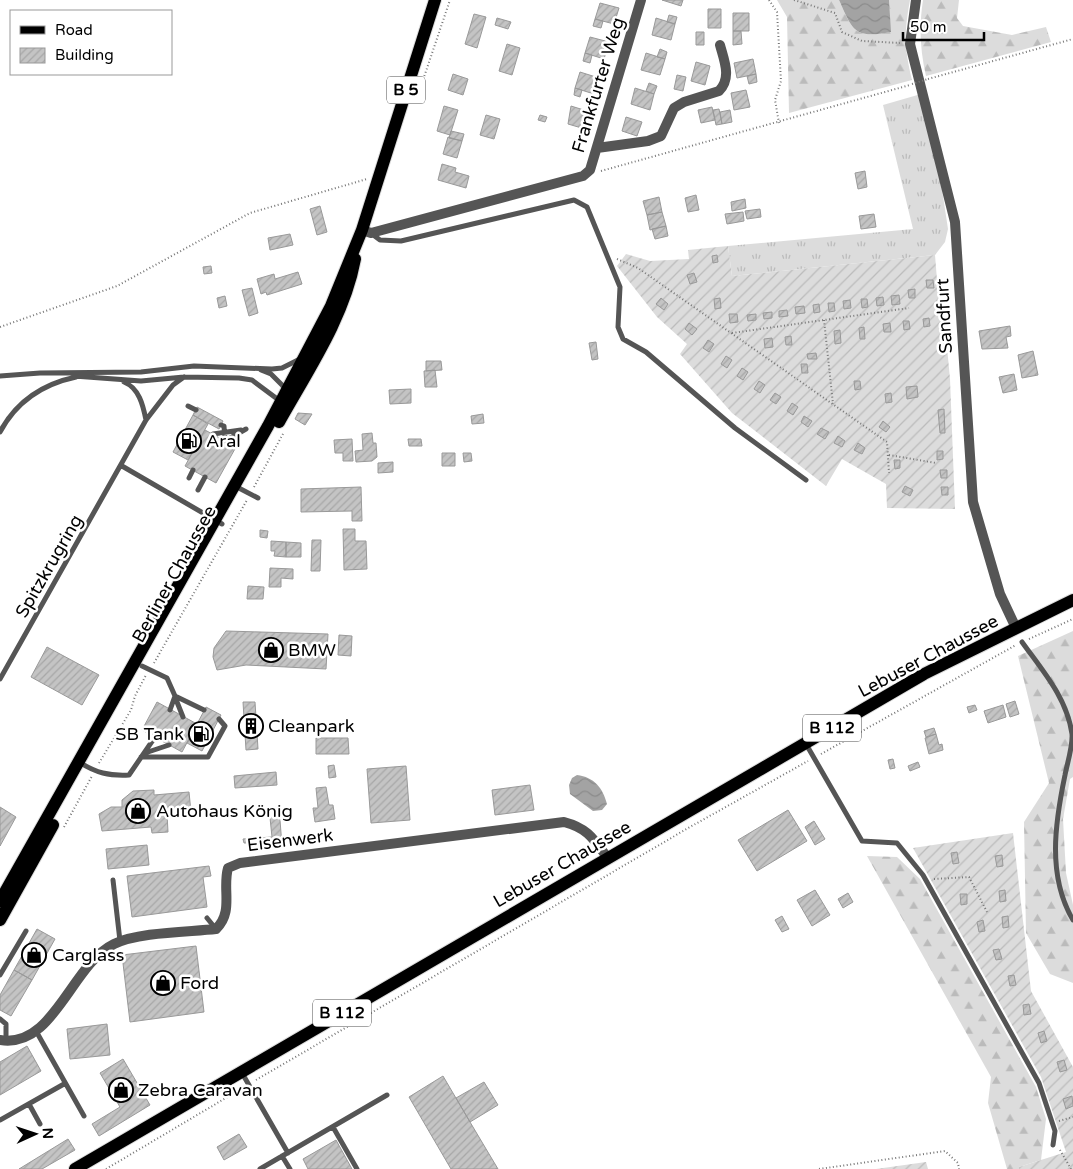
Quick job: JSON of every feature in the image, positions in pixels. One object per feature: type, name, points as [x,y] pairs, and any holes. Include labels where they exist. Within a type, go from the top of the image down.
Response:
[{"type":"main road","name":"Berliner Chaussee","points":[[286,397],[340,310],[435,0]]},
{"type":"main road","name":"Berliner Chaussee","points":[[0,920],[82,764],[238,488],[286,397],[364,234]]},
{"type":"main road","name":"Berliner Chaussee","points":[[0,901],[142,666],[218,522]]},
{"type":"main road","name":"Lebuser Chaussee","points":[[76,1169],[607,857],[806,744],[924,674],[1073,600]]},
{"type":"street","name":"Frankfurter Weg","points":[[583,176],[590,170],[641,0]]},
{"type":"street","name":"Sandfurt","points":[[916,0],[910,44],[954,222],[964,391],[975,515],[1000,594],[1016,628]]},
{"type":"street","points":[[597,148],[648,141],[661,136],[674,108],[684,102],[715,94],[719,91],[725,83],[727,69],[720,45]]},
{"type":"street","points":[[364,234],[583,176]]},
{"type":"street","name":"Eisenwerk","points":[[216,929],[224,922],[227,911],[225,879],[228,868],[240,863],[564,822],[580,827],[592,836],[607,857]]},
{"type":"street","points":[[3,1041],[36,1031],[55,1012],[89,963],[103,951],[120,942],[136,937],[216,929]]},
{"type":"lane","points":[[364,234],[380,240],[401,241],[574,200],[587,207],[620,287],[618,327],[623,340],[646,352],[735,428],[806,480]]},
{"type":"lane","points":[[0,376],[40,373],[141,372],[194,366],[259,369],[282,368],[306,354]]},
{"type":"lane","points":[[259,369],[271,374],[286,397]]},
{"type":"lane","points":[[40,373],[118,380],[184,377],[239,378],[252,380],[286,397]]},
{"type":"lane","points":[[0,432],[19,406],[32,394],[51,384],[80,376],[101,373]]},
{"type":"lane","name":"Spitzkrugring","points":[[0,679],[122,466],[146,420],[173,385],[184,377]]},
{"type":"lane","points":[[118,380],[130,385],[140,396],[146,420]]},
{"type":"lane","points":[[188,406],[196,410]]},
{"type":"lane","points":[[213,434],[224,433],[246,430],[225,441],[224,433],[224,426],[221,425]]},
{"type":"lane","points":[[122,466],[218,522]]},
{"type":"lane","points":[[189,478],[193,470]]},
{"type":"lane","points":[[198,490],[205,477]]},
{"type":"lane","points":[[238,488],[258,498]]},
{"type":"lane","points":[[1022,642],[1057,690],[1073,735],[1055,818],[1055,859],[1064,905],[1073,920]]},
{"type":"lane","points":[[142,666],[167,678],[183,717]]},
{"type":"lane","points":[[170,710],[175,696]]},
{"type":"lane","points":[[175,696],[204,710]]},
{"type":"lane","points":[[143,755],[208,757],[225,726],[219,719]]},
{"type":"lane","points":[[82,764],[95,772],[110,776],[129,775],[155,738]]},
{"type":"lane","points":[[806,744],[862,841],[897,843],[926,880],[1039,1083],[1055,1131],[1053,1145]]},
{"type":"lane","points":[[143,755],[169,745]]},
{"type":"lane","points":[[113,880],[120,942]]},
{"type":"lane","points":[[207,918],[216,929]]},
{"type":"lane","points":[[0,975],[26,931]]},
{"type":"lane","points":[[0,1019],[6,1024],[3,1041]]},
{"type":"lane","points":[[36,1031],[64,1084],[84,1116]]},
{"type":"lane","points":[[241,1072],[285,1154],[290,1169]]},
{"type":"lane","points":[[0,1120],[64,1084]]},
{"type":"lane","points":[[260,1169],[386,1095]]},
{"type":"lane","points":[[29,1104],[40,1124]]},
{"type":"lane","points":[[333,1126],[357,1169]]},
{"type":"path","points":[[769,0],[777,12],[781,81],[775,100],[779,123]]},
{"type":"path","points":[[794,0],[836,13],[842,32],[862,41],[910,44]]},
{"type":"path","points":[[583,176],[779,123],[1073,39]]},
{"type":"path","points":[[0,327],[117,286],[250,213],[371,178]]},
{"type":"path","points":[[605,253],[638,268],[887,442],[889,473]]},
{"type":"path","points":[[732,334],[909,308]]},
{"type":"path","points":[[824,320],[833,404]]},
{"type":"path","points":[[888,454],[936,463]]},
{"type":"path","points":[[106,1169],[690,827],[1022,642],[1073,619]]},
{"type":"path","points":[[926,880],[969,877],[987,912]]},
{"type":"path","points":[[1052,1124],[1073,1117]]},
{"type":"path","points":[[1053,1145],[1063,1151],[1071,1169]]},
{"type":"path","points":[[819,1169],[944,1151],[958,1163],[959,1169]]},
{"type":"green space","points":[[777,0],[839,0],[848,19],[856,30],[862,33],[878,34],[890,32],[889,0],[910,0],[906,40],[907,58],[912,80],[789,113],[787,17]]},
{"type":"green space","points":[[923,0],[959,0],[957,18],[963,26],[1012,35],[1046,27],[1051,42],[926,76],[921,38]]},
{"type":"green space","points":[[921,94],[941,183],[948,229],[945,242],[935,255],[732,276],[728,246],[913,229],[883,105]]},
{"type":"green space","points":[[728,246],[732,276],[935,255],[939,305],[943,304],[950,379],[955,509],[887,508],[886,484],[842,459],[826,486],[732,413],[680,354],[687,344],[657,317],[617,266],[626,254],[650,261],[689,259],[688,250]]},
{"type":"green space","points":[[1073,631],[1073,777],[1070,779],[1063,819],[1066,873],[1073,905],[1073,983],[1050,974],[1026,933],[1024,822],[1049,783],[1018,656]]},
{"type":"green space","points":[[1013,833],[1031,991],[1073,1067],[1073,1169],[1019,1169],[1019,1167],[1066,1152],[1041,1077],[913,848]]},
{"type":"green space","points":[[867,856],[897,857],[920,879],[1036,1087],[1046,1119],[1041,1160],[1019,1167],[1019,1169],[1007,1169],[988,1103],[991,1077]]},
{"type":"green space","points":[[926,1162],[928,1169],[876,1169]]},
{"type":"water","points":[[839,0],[889,0],[891,32],[869,34],[856,30],[848,19]]},
{"type":"water","points":[[577,775],[588,778],[600,788],[607,804],[602,810],[593,811],[570,794],[569,785],[572,778]]},
{"type":"building","points":[[662,0],[683,0],[681,6]]},
{"type":"building","points":[[600,3],[619,8],[614,24],[595,19]]},
{"type":"building","points":[[708,9],[721,9],[721,28],[708,28]]},
{"type":"building","points":[[733,13],[749,13],[749,31],[733,31]]},
{"type":"building","points":[[474,14],[486,17],[477,48],[465,44]]},
{"type":"building","points":[[669,15],[677,17],[675,24],[667,22]]},
{"type":"building","points":[[497,18],[511,22],[508,29],[495,25]]},
{"type":"building","points":[[656,18],[675,24],[671,40],[652,35]]},
{"type":"building","points":[[595,19],[603,21],[601,28],[593,26]]},
{"type":"building","points":[[733,31],[741,31],[742,44],[733,45]]},
{"type":"building","points":[[696,32],[704,32],[704,45],[696,45]]},
{"type":"building","points":[[590,37],[609,42],[604,59],[585,53]]},
{"type":"building","points":[[507,44],[520,48],[512,75],[499,71]]},
{"type":"building","points":[[660,49],[667,52],[665,59],[657,57]]},
{"type":"building","points":[[585,53],[592,55],[590,63],[583,61]]},
{"type":"building","points":[[646,53],[665,59],[660,75],[641,70]]},
{"type":"building","points":[[753,59],[756,74],[737,78],[734,63]]},
{"type":"building","points":[[696,62],[710,66],[705,85],[691,81]]},
{"type":"building","points":[[580,72],[599,78],[594,94],[575,88]]},
{"type":"building","points":[[453,74],[468,79],[463,95],[448,90]]},
{"type":"building","points":[[756,74],[757,82],[749,84],[747,76]]},
{"type":"building","points":[[677,75],[686,77],[683,91],[674,89]]},
{"type":"building","points":[[649,83],[657,86],[654,94],[646,91]]},
{"type":"building","points":[[575,88],[582,90],[580,97],[574,95]]},
{"type":"building","points":[[635,88],[654,94],[650,110],[631,104]]},
{"type":"building","points":[[746,90],[750,107],[734,110],[731,93]]},
{"type":"building","points":[[444,106],[458,110],[450,135],[437,131]]},
{"type":"building","points":[[571,106],[587,111],[585,116],[588,116],[585,129],[568,124]]},
{"type":"building","points":[[712,107],[715,120],[701,123],[698,110]]},
{"type":"building","points":[[719,109],[722,124],[716,125],[713,110]]},
{"type":"building","points":[[730,110],[732,122],[722,124],[720,112]]},
{"type":"building","points":[[486,115],[500,119],[494,139],[480,135]]},
{"type":"building","points":[[540,115],[547,117],[545,122],[538,120]]},
{"type":"building","points":[[626,117],[642,122],[637,136],[622,131]]},
{"type":"building","points":[[451,131],[464,134],[462,141],[449,138]]},
{"type":"building","points":[[448,137],[462,141],[457,158],[443,154]]},
{"type":"building","points":[[442,164],[456,168],[455,172],[469,176],[466,188],[438,180]]},
{"type":"building","points":[[865,171],[867,187],[858,189],[855,173]]},
{"type":"building","points":[[696,195],[699,210],[688,212],[685,198]]},
{"type":"building","points":[[659,197],[662,212],[647,215],[643,201]]},
{"type":"building","points":[[745,199],[746,208],[732,211],[731,202]]},
{"type":"building","points":[[320,206],[327,232],[317,235],[310,209]]},
{"type":"building","points":[[760,209],[761,217],[747,219],[745,211]]},
{"type":"building","points":[[662,212],[666,226],[650,230],[647,215]]},
{"type":"building","points":[[743,212],[744,221],[727,224],[725,214]]},
{"type":"building","points":[[874,214],[876,227],[861,229],[859,216]]},
{"type":"building","points":[[666,226],[668,236],[655,239],[652,229]]},
{"type":"building","points":[[290,234],[293,245],[270,250],[268,238]]},
{"type":"building","points":[[717,255],[718,262],[713,263],[712,256]]},
{"type":"building","points":[[211,266],[212,273],[204,274],[203,267]]},
{"type":"building","points":[[298,272],[302,284],[267,295],[266,292],[261,294],[257,279],[274,274],[275,279]]},
{"type":"building","points":[[694,273],[697,282],[690,284],[687,275]]},
{"type":"building","points":[[926,280],[933,280],[934,288],[927,288]]},
{"type":"building","points":[[252,288],[258,313],[249,316],[242,290]]},
{"type":"building","points":[[915,289],[915,298],[909,298],[908,290]]},
{"type":"building","points":[[899,295],[900,304],[892,305],[891,296]]},
{"type":"building","points":[[225,296],[227,306],[219,308],[217,298]]},
{"type":"building","points":[[883,297],[884,305],[877,306],[876,298]]},
{"type":"building","points":[[661,298],[668,304],[664,310],[656,304]]},
{"type":"building","points":[[720,298],[721,308],[715,309],[714,299]]},
{"type":"building","points":[[861,299],[867,299],[868,307],[862,308]]},
{"type":"building","points":[[850,300],[851,308],[844,309],[843,301]]},
{"type":"building","points":[[828,303],[834,303],[835,311],[829,312]]},
{"type":"building","points":[[819,304],[820,312],[814,313],[813,305]]},
{"type":"building","points":[[804,306],[805,313],[796,314],[795,307]]},
{"type":"building","points":[[787,310],[788,316],[779,317],[779,311]]},
{"type":"building","points":[[772,312],[772,318],[764,319],[763,313]]},
{"type":"building","points":[[729,314],[737,314],[738,322],[730,323]]},
{"type":"building","points":[[756,314],[756,320],[748,321],[747,315]]},
{"type":"building","points":[[929,318],[930,326],[924,327],[923,319]]},
{"type":"building","points":[[903,321],[909,321],[910,329],[904,330]]},
{"type":"building","points":[[689,323],[697,329],[692,335],[685,329]]},
{"type":"building","points":[[890,323],[891,332],[884,332],[883,324]]},
{"type":"building","points":[[1010,326],[1011,336],[1006,337],[1008,348],[982,349],[979,331]]},
{"type":"building","points":[[864,327],[865,339],[860,339],[859,328]]},
{"type":"building","points":[[840,330],[841,343],[835,344],[834,331]]},
{"type":"building","points":[[791,336],[792,345],[786,345],[785,337]]},
{"type":"building","points":[[772,338],[773,347],[765,348],[764,339]]},
{"type":"building","points":[[708,340],[714,344],[709,352],[703,348]]},
{"type":"building","points":[[596,342],[598,359],[592,360],[589,343]]},
{"type":"building","points":[[1033,351],[1038,375],[1022,378],[1018,355]]},
{"type":"building","points":[[816,353],[817,359],[808,359],[807,354]]},
{"type":"building","points":[[726,356],[732,360],[727,368],[721,364]]},
{"type":"building","points":[[426,361],[441,361],[442,370],[426,371]]},
{"type":"building","points":[[801,364],[807,364],[808,373],[802,373]]},
{"type":"building","points":[[742,368],[748,372],[743,380],[737,376]]},
{"type":"building","points":[[435,370],[437,387],[425,387],[424,371]]},
{"type":"building","points":[[1014,374],[1017,390],[1003,393],[999,377]]},
{"type":"building","points":[[759,381],[765,385],[760,393],[754,389]]},
{"type":"building","points":[[854,381],[860,381],[861,389],[855,390]]},
{"type":"building","points":[[917,386],[918,397],[907,399],[906,387]]},
{"type":"building","points":[[411,389],[411,403],[390,404],[389,390]]},
{"type":"building","points":[[775,393],[781,397],[776,404],[770,400]]},
{"type":"building","points":[[891,393],[892,402],[886,403],[885,394]]},
{"type":"building","points":[[792,403],[798,407],[793,415],[787,411]]},
{"type":"building","points":[[197,407],[223,421],[219,429],[193,415]]},
{"type":"building","points":[[944,409],[945,433],[940,433],[938,410]]},
{"type":"building","points":[[298,413],[312,414],[305,425],[295,419]]},
{"type":"building","points":[[483,414],[484,423],[472,424],[471,416]]},
{"type":"building","name":"Aral","points":[[193,415],[208,424],[188,460],[173,452]]},
{"type":"building","points":[[804,416],[812,421],[808,427],[801,422]]},
{"type":"building","points":[[883,421],[890,427],[886,432],[879,427]]},
{"type":"building","points":[[821,428],[829,432],[825,439],[817,434]]},
{"type":"building","points":[[205,430],[236,447],[216,483],[185,466]]},
{"type":"building","points":[[372,433],[373,443],[376,443],[377,457],[372,461],[356,462],[355,451],[363,450],[362,434]]},
{"type":"building","points":[[838,436],[845,441],[842,447],[834,443]]},
{"type":"building","points":[[352,439],[353,461],[343,461],[343,453],[335,453],[334,440]]},
{"type":"building","points":[[408,439],[421,439],[422,446],[409,446]]},
{"type":"building","points":[[858,443],[865,448],[862,454],[854,450]]},
{"type":"building","points":[[937,451],[943,451],[943,459],[937,460]]},
{"type":"building","points":[[442,453],[455,453],[455,466],[442,466]]},
{"type":"building","points":[[463,453],[471,453],[472,461],[464,462]]},
{"type":"building","points":[[894,460],[900,460],[900,468],[895,469]]},
{"type":"building","points":[[393,462],[393,472],[378,473],[378,463]]},
{"type":"building","points":[[940,470],[947,470],[947,478],[941,478]]},
{"type":"building","points":[[905,486],[913,490],[910,496],[902,492]]},
{"type":"building","points":[[361,487],[362,521],[352,521],[352,511],[301,512],[301,489]]},
{"type":"building","points":[[941,487],[948,487],[948,495],[942,495]]},
{"type":"building","points":[[343,529],[355,529],[355,541],[366,541],[367,569],[344,570]]},
{"type":"building","points":[[260,530],[268,531],[267,538],[260,537]]},
{"type":"building","points":[[312,540],[321,540],[320,571],[311,571]]},
{"type":"building","points":[[271,541],[286,542],[286,557],[274,556],[275,551],[271,551]]},
{"type":"building","points":[[286,542],[301,543],[301,557],[286,557]]},
{"type":"building","points":[[270,568],[293,569],[293,579],[281,578],[281,587],[269,587]]},
{"type":"building","points":[[248,586],[264,587],[263,599],[247,599]]},
{"type":"building","name":"BMW","points":[[226,631],[328,634],[326,669],[246,665],[217,670],[213,657],[214,648]]},
{"type":"building","points":[[339,635],[352,636],[351,656],[338,655]]},
{"type":"building","points":[[47,647],[99,675],[82,705],[31,677]]},
{"type":"building","points":[[1015,701],[1019,714],[1010,717],[1006,704]]},
{"type":"building","points":[[157,702],[197,724],[182,752],[142,730]]},
{"type":"building","name":"Cleanpark","points":[[243,702],[255,702],[258,749],[246,750]]},
{"type":"building","points":[[975,705],[977,710],[969,713],[967,707]]},
{"type":"building","points":[[1003,705],[1006,717],[988,723],[984,711]]},
{"type":"building","name":"SB Tank","points":[[206,707],[221,715],[202,751],[187,743]]},
{"type":"building","points":[[934,728],[936,734],[926,737],[924,731]]},
{"type":"building","points":[[936,734],[939,745],[942,744],[943,750],[929,754],[925,738]]},
{"type":"building","points":[[316,738],[348,738],[349,754],[316,754]]},
{"type":"building","points":[[893,759],[895,768],[890,769],[888,760]]},
{"type":"building","points":[[918,762],[920,767],[910,771],[908,766]]},
{"type":"building","points":[[334,765],[336,777],[329,778],[328,766]]},
{"type":"building","points":[[406,766],[410,820],[371,823],[367,769]]},
{"type":"building","points":[[276,772],[277,785],[235,788],[234,776]]},
{"type":"building","points":[[530,785],[534,810],[495,815],[492,790]]},
{"type":"building","points":[[326,787],[329,805],[333,805],[335,819],[315,822],[313,808],[318,808],[316,788]]},
{"type":"building","points":[[154,790],[154,795],[189,792],[191,812],[167,814],[168,832],[152,833],[151,827],[102,831],[99,814],[111,807],[122,807],[122,800],[133,791]]},
{"type":"building","points":[[0,807],[16,817],[0,846]]},
{"type":"building","points":[[279,807],[282,846],[254,848],[253,843],[244,843],[243,839],[272,837],[269,808]]},
{"type":"building","points":[[788,810],[807,841],[757,871],[738,840]]},
{"type":"building","points":[[814,821],[825,839],[815,845],[805,827]]},
{"type":"building","points":[[147,845],[149,865],[108,869],[106,849]]},
{"type":"building","points":[[957,852],[959,863],[953,864],[951,853]]},
{"type":"building","points":[[1002,855],[1003,866],[997,867],[995,856]]},
{"type":"building","points":[[209,866],[211,876],[203,877],[207,907],[132,917],[127,876]]},
{"type":"building","points":[[815,890],[830,915],[812,926],[797,900]]},
{"type":"building","points":[[1005,890],[1006,901],[1000,902],[999,891]]},
{"type":"building","points":[[848,893],[853,902],[843,908],[838,899]]},
{"type":"building","points":[[960,894],[967,894],[967,904],[961,905]]},
{"type":"building","points":[[782,916],[789,929],[782,932],[775,920]]},
{"type":"building","points":[[1008,916],[1009,927],[1003,928],[1002,917]]},
{"type":"building","points":[[983,920],[985,931],[979,932],[977,922]]},
{"type":"building","name":"Carglass","points":[[37,929],[55,939],[32,980],[14,970]]},
{"type":"building","name":"Ford","points":[[196,946],[204,1012],[130,1022],[122,955]]},
{"type":"building","points":[[999,949],[1002,959],[996,960],[993,950]]},
{"type":"building","points":[[14,970],[32,980],[11,1016],[0,1010],[0,995]]},
{"type":"building","points":[[1014,975],[1016,985],[1010,986],[1008,976]]},
{"type":"building","points":[[1029,1004],[1031,1014],[1024,1015],[1023,1005]]},
{"type":"building","points":[[107,1024],[110,1055],[70,1059],[67,1029]]},
{"type":"building","points":[[1044,1031],[1047,1041],[1041,1043],[1038,1033]]},
{"type":"building","points":[[27,1046],[41,1071],[0,1095],[0,1062]]},
{"type":"building","points":[[123,1059],[150,1105],[99,1136],[92,1124],[120,1107],[100,1073]]},
{"type":"building","points":[[1064,1060],[1067,1070],[1060,1072],[1057,1062]]},
{"type":"building","points":[[443,1076],[498,1169],[451,1169],[409,1097]]},
{"type":"building","points":[[484,1082],[498,1105],[470,1122],[456,1098]]},
{"type":"building","points":[[1072,1096],[1073,1106],[1066,1109],[1063,1099]]},
{"type":"building","points":[[239,1134],[247,1147],[224,1160],[217,1147]]},
{"type":"building","points":[[68,1139],[75,1150],[42,1169],[19,1169]]},
{"type":"building","points":[[336,1140],[352,1169],[308,1169],[303,1159]]},
{"type":"place","name":"Aral","points":[[189,441]]},
{"type":"place","name":"BMW","points":[[271,650]]},
{"type":"place","name":"Cleanpark","points":[[251,726]]},
{"type":"place","name":"SB Tank","points":[[201,734]]},
{"type":"place","name":"Autohaus König","points":[[138,811]]},
{"type":"place","name":"Carglass","points":[[34,955]]},
{"type":"place","name":"Ford","points":[[163,983]]},
{"type":"place","name":"Zebra Caravan","points":[[121,1090]]}]
